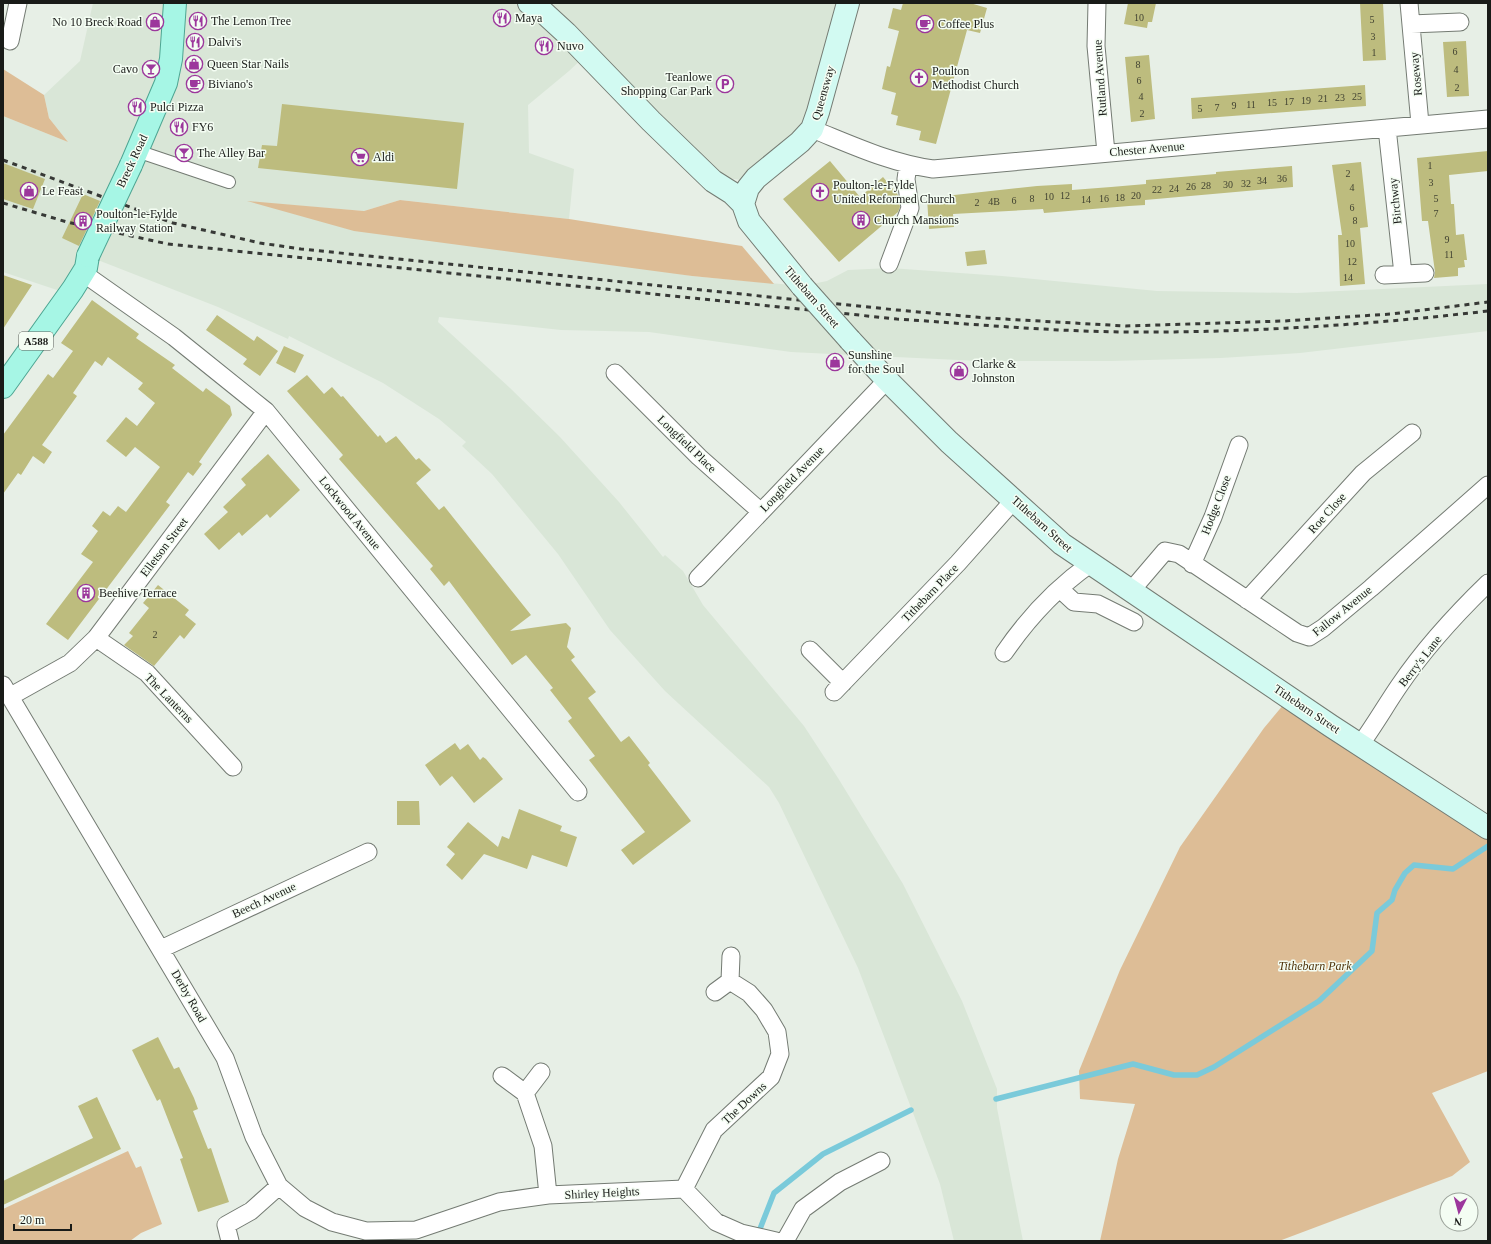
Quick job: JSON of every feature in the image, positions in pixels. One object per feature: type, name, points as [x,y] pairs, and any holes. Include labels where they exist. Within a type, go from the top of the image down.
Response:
[{"type":"main road","name":"Breck Road","points":[[3,387],[86,265],[134,158],[166,83],[171,59],[175,3]]},
{"type":"main road","name":"Tithebarn Street","points":[[529,3],[541,10],[566,33],[651,121],[713,181],[732,193],[743,204],[745,213],[752,225],[802,286],[887,380],[949,442],[1062,544],[1130,592],[1331,726],[1488,828]]},
{"type":"main road","name":"Queensway","points":[[743,204],[748,188],[756,178],[800,142],[812,129],[848,3]]},
{"type":"main road","name":"Tithebarn Street","points":[[704,171],[734,180],[756,178]]},
{"type":"street","points":[[10,41],[18,3]]},
{"type":"street","name":"Rutland Avenue","points":[[1097,3],[1096,46],[1106,153]]},
{"type":"street","name":"Roseway","points":[[1409,3],[1420,124]]},
{"type":"street","points":[[1411,24],[1460,22]]},
{"type":"street","name":"Chester Avenue","points":[[812,129],[881,157],[908,165],[933,169],[1488,119]]},
{"type":"street","name":"Birchway","points":[[1387,128],[1403,274]]},
{"type":"street","points":[[134,158],[229,182]]},
{"type":"street","points":[[889,264],[910,208],[906,179],[908,165]]},
{"type":"street","name":"Lockwood Avenue","points":[[86,265],[266,411],[578,792]]},
{"type":"street","points":[[1384,275],[1425,273]]},
{"type":"street","name":"Longfield Place","points":[[615,373],[699,457],[761,512]]},
{"type":"street","name":"Longfield Avenue","points":[[698,578],[887,380]]},
{"type":"street","name":"Elletson Street","points":[[7,691],[70,663],[96,638],[266,411]]},
{"type":"street","name":"Roe Close","points":[[1247,600],[1363,473],[1412,432]]},
{"type":"street","name":"Hodge Close","points":[[1192,564],[1213,517],[1239,445]]},
{"type":"street","name":"Fallow Avenue","points":[[1130,592],[1166,551],[1178,554],[1297,633],[1309,637],[1323,628],[1371,588],[1488,485]]},
{"type":"street","name":"Tithebarn Place","points":[[810,650],[838,687],[958,563],[1014,500]]},
{"type":"street","points":[[1004,653],[1023,626],[1069,579],[1090,564]]},
{"type":"street","name":"Berry's Lane","points":[[1360,745],[1400,685],[1430,646],[1466,604],[1488,584]]},
{"type":"street","points":[[1060,589],[1074,602],[1098,604],[1134,622]]},
{"type":"street","name":"The Lanterns","points":[[96,638],[147,673],[233,767]]},
{"type":"street","name":"Derby Road","points":[[7,691],[225,1058],[254,1137],[279,1186],[304,1208],[332,1222],[366,1231],[418,1235]]},
{"type":"street","name":"Beech Avenue","points":[[161,949],[368,852]]},
{"type":"street","points":[[715,992],[730,981],[731,956]]},
{"type":"street","name":"The Downs","points":[[684,1189],[714,1130],[771,1077],[780,1054],[777,1032],[764,1010],[749,993],[730,981]]},
{"type":"street","points":[[525,1093],[541,1072]]},
{"type":"street","points":[[502,1076],[525,1093],[543,1146],[548,1195]]},
{"type":"street","points":[[684,1189],[716,1222],[741,1233],[778,1240],[803,1210],[840,1182],[881,1161]]},
{"type":"street","points":[[230,1241],[226,1225],[251,1211],[279,1186]]},
{"type":"street","name":"Shirley Heights","points":[[418,1235],[499,1202],[548,1195],[684,1189]]},
{"type":"shaded area","points":[[93,3],[848,3],[818,112],[742,180],[726,178],[587,54],[528,105],[529,153],[574,169],[569,219],[400,200],[364,211],[250,202],[692,276],[802,286],[827,281],[848,270],[890,268],[1002,276],[1157,291],[1297,293],[1488,284],[1488,331],[1300,353],[1221,358],[1111,361],[980,361],[791,352],[649,332],[561,330],[439,317],[438,322],[510,388],[560,437],[619,502],[663,557],[665,555],[683,571],[703,605],[804,726],[838,778],[903,884],[962,1001],[997,1089],[997,1108],[1023,1241],[954,1241],[940,1184],[858,968],[779,803],[769,787],[665,691],[610,630],[558,554],[492,474],[462,446],[466,442],[439,419],[383,383],[289,336],[288,339],[218,307],[85,255],[60,291],[3,272],[3,116],[68,142],[49,118],[44,95],[80,61]]},
{"type":"green space","points":[[3,69],[44,95],[49,118],[68,142],[3,116]]},
{"type":"green space","points":[[400,200],[569,219],[742,246],[774,284],[692,276],[354,231],[247,201],[364,211]]},
{"type":"green space","name":"Tithebarn Park","points":[[1289,698],[1488,828],[1488,1071],[1432,1093],[1470,1162],[1452,1176],[1279,1241],[1100,1241],[1118,1159],[1135,1104],[1080,1099],[1079,1071],[1120,970],[1180,847],[1264,728]]},
{"type":"green space","points":[[128,1151],[136,1168],[141,1166],[162,1224],[141,1233],[130,1241],[3,1241],[3,1209]]},
{"type":"building","name":"Poulton Methodist Church","points":[[903,3],[970,3],[987,8],[980,33],[967,30],[936,144],[919,140],[921,131],[896,125],[898,116],[891,114],[896,93],[882,89],[887,66],[890,67],[899,31],[888,28],[893,8],[901,10]]},
{"type":"building","points":[[1128,3],[1156,3],[1152,22],[1148,22],[1147,28],[1124,24]]},
{"type":"building","points":[[1360,3],[1383,3],[1386,60],[1363,61]]},
{"type":"building","points":[[1466,41],[1469,96],[1447,97],[1443,42]]},
{"type":"building","points":[[1149,55],[1155,119],[1131,122],[1125,57]]},
{"type":"building","points":[[1365,85],[1366,106],[1192,119],[1191,98]]},
{"type":"building","name":"Aldi","points":[[282,104],[464,123],[457,189],[258,168],[262,145],[277,146]]},
{"type":"building","points":[[1488,151],[1488,171],[1449,175],[1451,204],[1454,204],[1456,235],[1464,234],[1467,260],[1464,260],[1465,267],[1458,268],[1458,276],[1434,278],[1435,272],[1428,221],[1422,221],[1417,158]]},
{"type":"building","points":[[830,161],[860,197],[883,177],[898,195],[900,207],[898,212],[839,262],[783,199]]},
{"type":"building","points":[[1361,162],[1368,227],[1360,228],[1365,284],[1340,286],[1338,235],[1342,235],[1332,165]]},
{"type":"building","points":[[3,163],[45,179],[33,209],[3,199]]},
{"type":"building","points":[[1292,166],[1293,187],[1145,200],[1145,205],[1044,213],[1043,209],[953,214],[954,227],[929,229],[927,198],[1037,186],[1072,184],[1072,190],[1146,184],[1146,180],[1216,174],[1216,172]]},
{"type":"building","name":"Poulton-le-Fylde Railway Station","points":[[83,194],[100,201],[79,246],[62,238]]},
{"type":"building","points":[[985,250],[987,264],[967,266],[965,252]]},
{"type":"building","points":[[3,275],[32,285],[3,329]]},
{"type":"building","points":[[92,300],[139,334],[136,338],[175,365],[172,368],[203,392],[206,388],[230,406],[232,415],[199,462],[202,464],[193,476],[188,472],[166,502],[170,505],[68,640],[46,624],[93,562],[81,554],[98,531],[92,526],[103,511],[110,516],[118,506],[126,512],[160,467],[135,447],[126,457],[106,441],[126,417],[137,426],[155,403],[138,389],[143,383],[108,357],[102,366],[95,361],[73,393],[77,396],[42,445],[52,452],[44,464],[33,456],[21,475],[18,473],[3,494],[3,435],[48,374],[53,378],[73,351],[61,343]]},
{"type":"building","points":[[217,315],[254,341],[257,336],[278,351],[260,376],[243,364],[247,359],[206,330]]},
{"type":"building","points":[[284,346],[304,355],[295,373],[276,363]]},
{"type":"building","points":[[307,375],[324,394],[332,387],[341,397],[343,396],[378,437],[380,435],[386,443],[396,436],[416,460],[419,458],[431,470],[416,483],[439,510],[444,506],[531,615],[510,631],[566,623],[571,628],[567,647],[575,657],[571,660],[596,692],[588,698],[621,742],[629,736],[650,763],[648,765],[691,821],[633,865],[621,850],[645,832],[589,760],[595,756],[568,721],[572,718],[550,690],[553,688],[526,655],[512,665],[449,581],[444,586],[430,569],[433,566],[339,459],[343,455],[287,391]]},
{"type":"building","points":[[268,454],[300,490],[270,518],[267,514],[242,536],[239,532],[219,550],[204,534],[228,512],[223,507],[246,485],[241,479]]},
{"type":"building","points":[[158,585],[189,610],[185,615],[196,624],[184,639],[180,635],[154,666],[124,645],[133,636],[129,633],[149,608],[143,603]]},
{"type":"building","points":[[455,743],[460,750],[468,744],[480,760],[483,757],[486,759],[503,779],[474,803],[452,776],[440,786],[425,765]]},
{"type":"building","points":[[397,801],[419,801],[420,825],[397,825]]},
{"type":"building","points":[[519,809],[562,826],[560,831],[577,837],[567,867],[532,855],[527,869],[484,854],[462,880],[446,865],[455,854],[447,847],[468,822],[498,847],[502,836],[509,839]]},
{"type":"building","points":[[158,1037],[174,1069],[179,1067],[194,1098],[198,1109],[193,1111],[208,1149],[211,1148],[229,1202],[198,1212],[180,1159],[183,1158],[160,1099],[157,1101],[132,1050]]},
{"type":"building","points":[[97,1097],[121,1149],[3,1205],[3,1181],[93,1138],[78,1106]]},
{"type":"waterway","points":[[996,1099],[1133,1064],[1174,1075],[1197,1075],[1214,1067],[1319,1001],[1372,951],[1377,913],[1392,900],[1395,890],[1405,873],[1414,865],[1453,869],[1488,846]]},
{"type":"waterway","points":[[758,1234],[774,1193],[823,1154],[911,1110]]},
{"type":"railway","points":[[3,160],[173,223],[260,243],[301,249],[897,310],[986,318],[1126,326],[1284,321],[1391,314],[1488,302]]},
{"type":"railway","points":[[3,203],[67,222],[168,244],[897,319],[1066,330],[1169,332],[1352,324],[1488,311]]},
{"type":"place","name":"Maya","points":[[502,18]]},
{"type":"place","name":"The Lemon Tree","points":[[198,21]]},
{"type":"place","name":"No 10 Breck Road","points":[[155,22]]},
{"type":"place","name":"Coffee Plus","points":[[925,24]]},
{"type":"place","name":"Dalvi's","points":[[195,42]]},
{"type":"place","name":"Nuvo","points":[[544,46]]},
{"type":"place","name":"Queen Star Nails","points":[[194,64]]},
{"type":"place","name":"Cavo","points":[[151,69]]},
{"type":"place","name":"Poulton Methodist Church","points":[[919,78]]},
{"type":"place","name":"Biviano's","points":[[195,84]]},
{"type":"place","name":"Teanlowe Shopping Car Park","points":[[725,84]]},
{"type":"place","name":"Pulci Pizza","points":[[137,107]]},
{"type":"place","name":"FY6","points":[[179,127]]},
{"type":"place","name":"The Alley Bar","points":[[184,153]]},
{"type":"place","name":"Aldi","points":[[360,157]]},
{"type":"place","name":"Le Feast","points":[[29,191]]},
{"type":"place","name":"Poulton-le-Fylde United Reformed Church","points":[[820,192]]},
{"type":"place","name":"Church Mansions","points":[[861,220]]},
{"type":"place","name":"Poulton-le-Fylde Railway Station","points":[[83,221]]},
{"type":"place","name":"Sunshine for the Soul","points":[[835,362]]},
{"type":"place","name":"Clarke & Johnston","points":[[959,371]]},
{"type":"place","name":"Beehive Terrace","points":[[86,593]]}]
